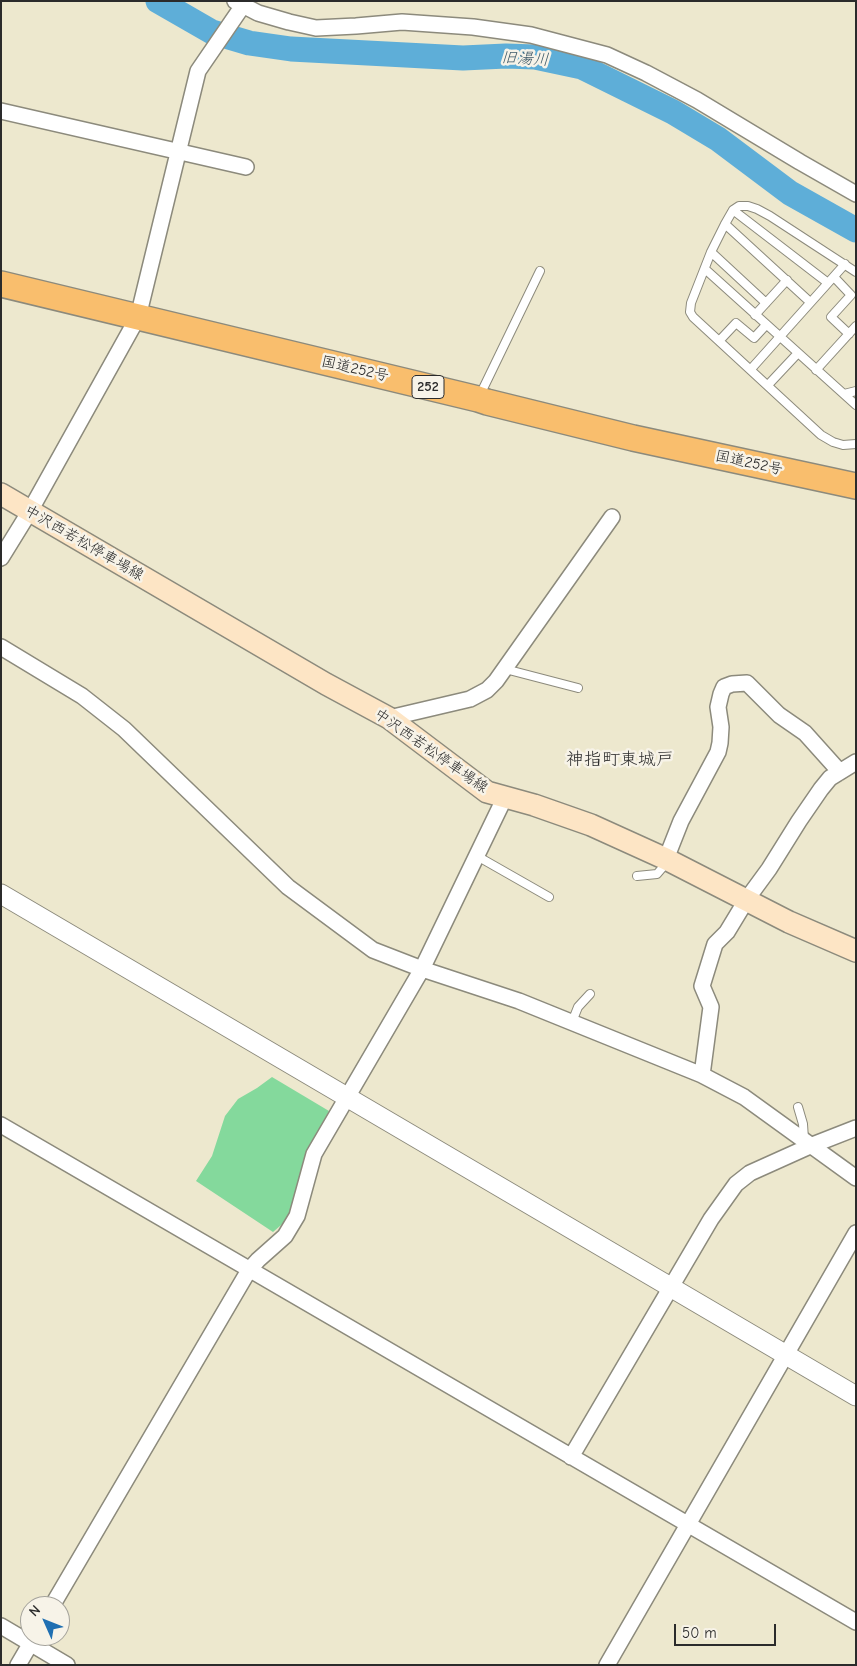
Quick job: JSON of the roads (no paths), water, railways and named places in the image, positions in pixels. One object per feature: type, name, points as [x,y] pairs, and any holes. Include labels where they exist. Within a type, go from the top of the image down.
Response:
[{"type":"highway","name":"国道252号","points":[[1,284],[633,438],[856,486]]},
{"type":"main road","name":"中沢西若松停車場線","points":[[1,494],[326,684],[389,718],[487,792],[534,805],[591,826],[666,858],[789,922],[856,951]]},
{"type":"street","points":[[1,558],[30,511],[138,318],[198,71],[242,3],[258,13],[316,28],[402,22],[473,27],[531,35],[607,55],[697,100],[856,194]]},
{"type":"street","points":[[1,111],[178,153],[246,167]]},
{"type":"street","points":[[389,718],[470,699],[487,690],[505,669],[612,517]]},
{"type":"street","points":[[1,647],[82,696],[124,729],[288,887],[373,950],[422,969],[519,1001],[702,1076],[744,1097],[856,1178]]},
{"type":"street","points":[[666,858],[681,821],[718,752],[721,727],[718,707],[720,694],[724,688],[732,684],[746,683],[778,715],[805,733],[840,772]]},
{"type":"street","points":[[702,1076],[711,1007],[702,986],[715,944],[727,932],[820,789],[830,778],[856,762]]},
{"type":"street","points":[[58,1596],[249,1270],[285,1236],[297,1216],[314,1154],[422,969],[505,798]]},
{"type":"street","points":[[1,894],[856,1396]]},
{"type":"street","points":[[1,1125],[856,1622]]},
{"type":"street","points":[[572,1457],[711,1219],[736,1184],[750,1173],[807,1143],[856,1128]]},
{"type":"street","points":[[608,1665],[786,1355],[854,1242]]},
{"type":"street","points":[[1,1626],[20,1634]]},
{"type":"street","points":[[18,1665],[29,1646]]},
{"type":"street","points":[[41,1646],[67,1665]]},
{"type":"lane","points":[[856,272],[757,209],[739,206],[733,210],[711,252],[691,303],[690,312],[693,317],[822,435],[832,442],[843,445],[856,444]]},
{"type":"lane","points":[[733,210],[851,295],[831,317],[849,334]]},
{"type":"lane","points":[[725,224],[810,302]]},
{"type":"lane","points":[[711,252],[766,303]]},
{"type":"lane","points":[[751,369],[845,264]]},
{"type":"lane","points":[[705,269],[856,405]]},
{"type":"lane","points":[[478,399],[540,271]]},
{"type":"lane","points":[[755,315],[787,280]]},
{"type":"lane","points":[[720,340],[736,323],[754,338],[766,325]]},
{"type":"lane","points":[[816,370],[856,326]]},
{"type":"lane","points":[[768,385],[798,353]]},
{"type":"lane","points":[[844,394],[856,391]]},
{"type":"lane","points":[[505,669],[578,688]]},
{"type":"lane","points":[[477,856],[549,897]]},
{"type":"lane","points":[[637,876],[657,874],[663,867],[666,858]]},
{"type":"lane","points":[[572,1022],[578,1007],[590,994]]},
{"type":"lane","points":[[798,1107],[807,1143]]},
{"type":"waterway","name":"旧湯川","points":[[158,1],[212,32],[249,43],[291,49],[463,58],[535,57],[582,67],[673,112],[718,139],[790,193],[856,230]]},
{"type":"district","name":"神指町東城戸","points":[[620,760]]}]
